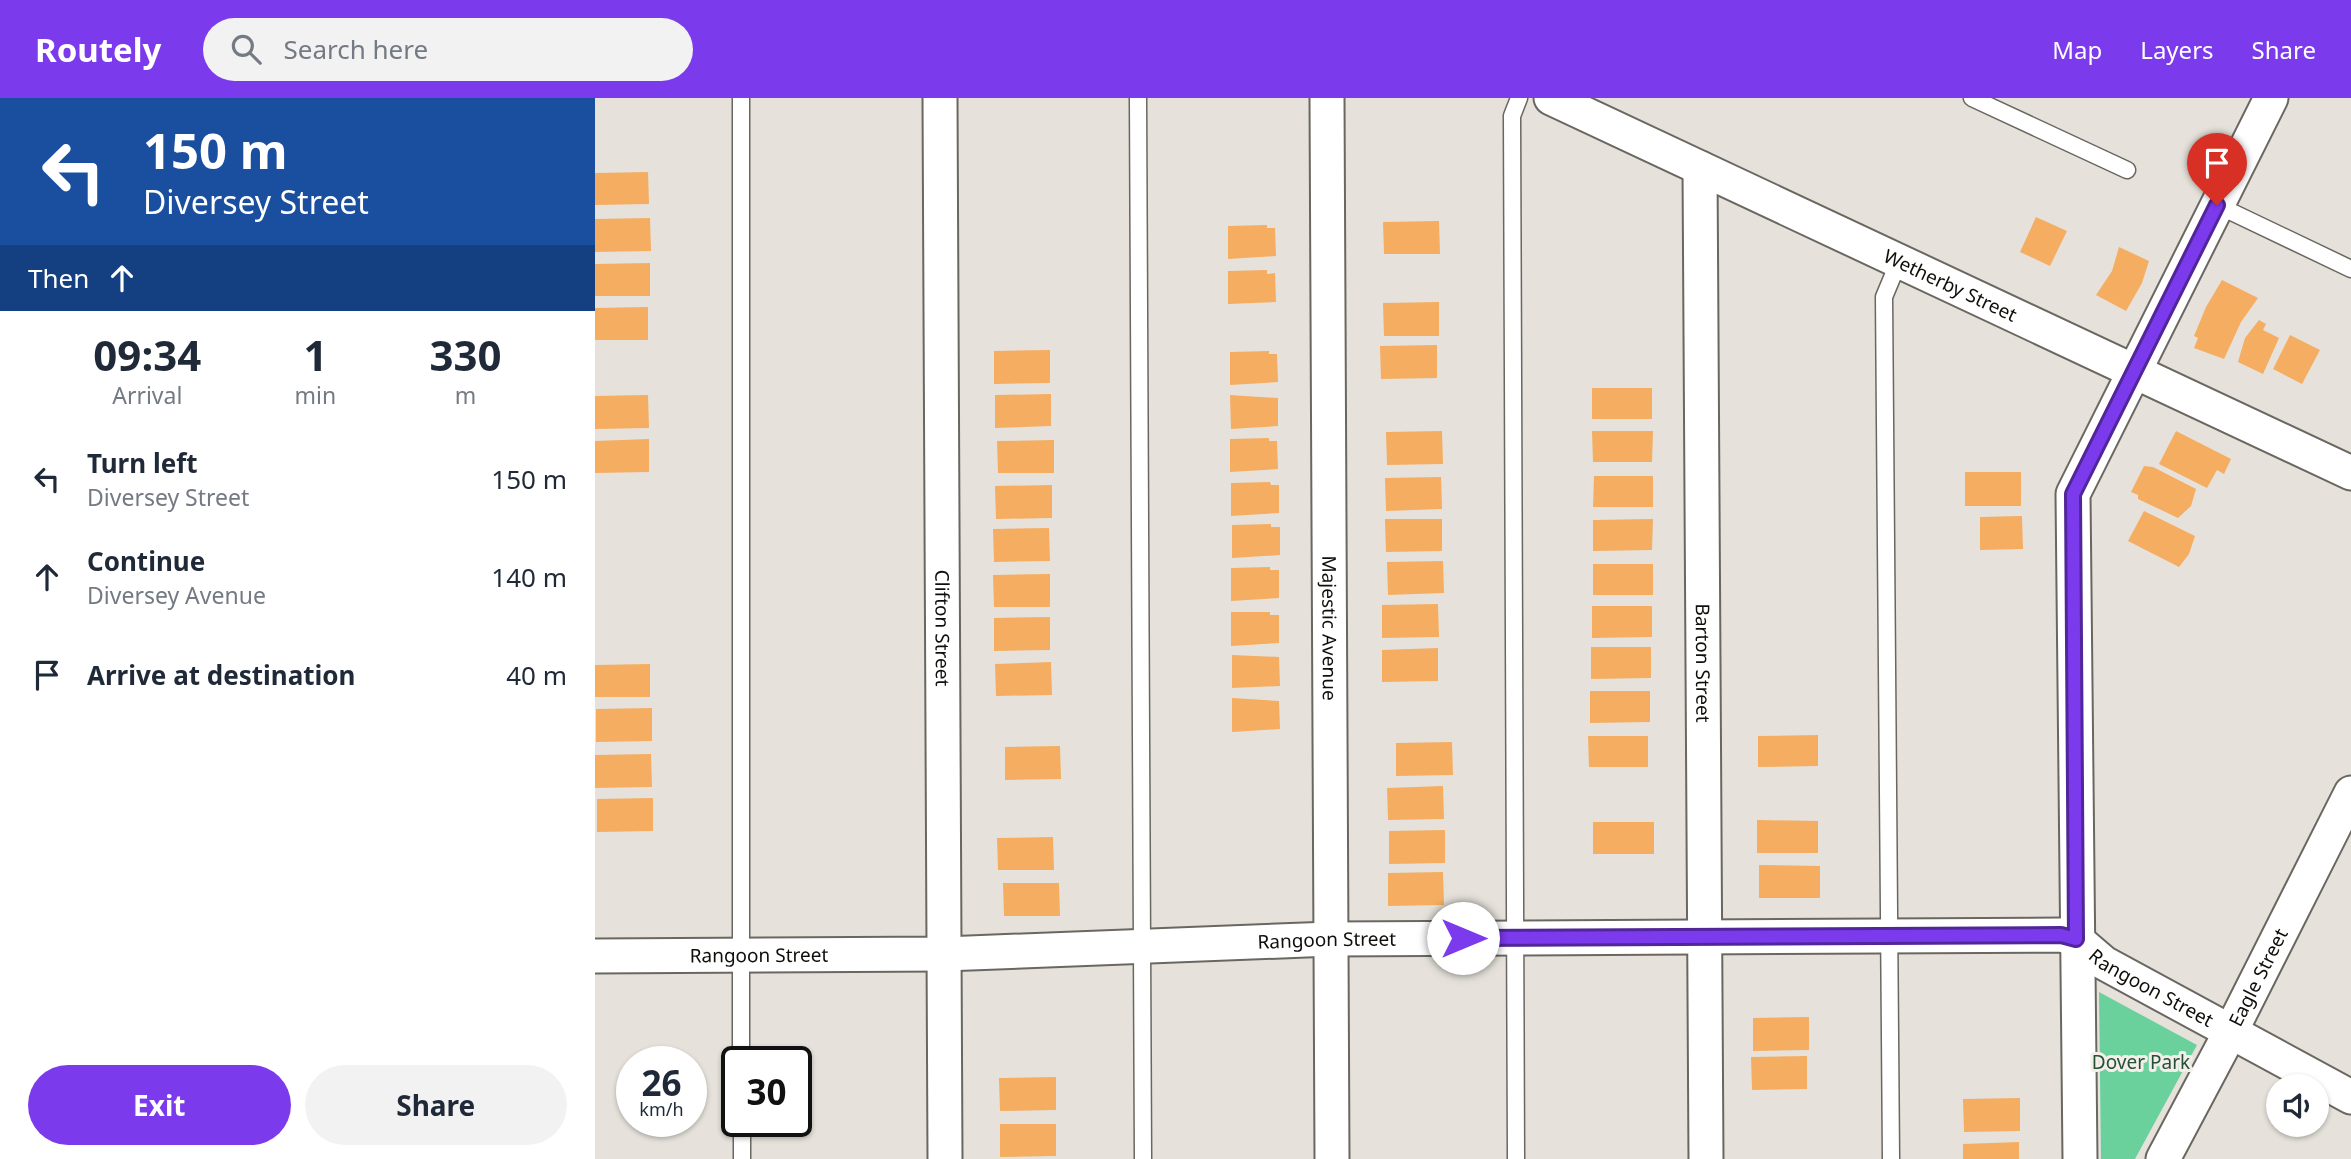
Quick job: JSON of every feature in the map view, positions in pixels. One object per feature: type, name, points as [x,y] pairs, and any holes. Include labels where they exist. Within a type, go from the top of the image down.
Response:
[{"type":"street","name":"Clifton Street","points":[[940,98],[945,1159]]},
{"type":"street","name":"Majestic Avenue","points":[[1327,98],[1332,1159]]},
{"type":"street","name":"Wetherby Street","points":[[1551,98],[2351,473]]},
{"type":"street","points":[[2080,1159],[2073,494],[2271,98]]},
{"type":"street","name":"Barton Street","points":[[1699,168],[1706,1159]]},
{"type":"street","name":"Eagle Street","points":[[2163,1159],[2351,793]]},
{"type":"street","name":"Rangoon Street","points":[[595,956],[944,954],[1331,939],[2061,935],[2076,939],[2104,963],[2351,1097]]},
{"type":"lane","points":[[741,98],[741,1046]]},
{"type":"lane","points":[[1138,98],[1143,1159]]},
{"type":"lane","points":[[1516,1159],[1512,116],[1519,98]]},
{"type":"lane","points":[[1972,98],[2127,170]]},
{"type":"lane","points":[[2217,205],[2351,269]]},
{"type":"lane","points":[[1891,1159],[1884,297],[1899,261]]},
{"type":"lane","points":[[742,1137],[742,1159]]},
{"type":"green space","name":"Dover Park","points":[[2099,992],[2197,1045],[2135,1159],[2101,1159]]},
{"type":"building","points":[[648,172],[649,204],[595,205],[595,173]]},
{"type":"building","points":[[2036,217],[2067,231],[2050,266],[2020,252]]},
{"type":"building","points":[[650,218],[651,251],[595,252],[595,219]]},
{"type":"building","points":[[1439,221],[1440,254],[1384,254],[1383,222]]},
{"type":"building","points":[[1267,225],[1267,228],[1275,228],[1276,256],[1228,259],[1228,226]]},
{"type":"building","points":[[2119,247],[2149,261],[2142,283],[2126,311],[2096,295],[2112,271]]},
{"type":"building","points":[[650,263],[650,296],[595,296],[595,264]]},
{"type":"building","points":[[1267,270],[1267,274],[1275,273],[1276,302],[1228,304],[1228,271]]},
{"type":"building","points":[[2222,280],[2258,298],[2241,322],[2224,359],[2194,348],[2198,338],[2194,336],[2206,307]]},
{"type":"building","points":[[1439,302],[1439,336],[1384,336],[1383,303]]},
{"type":"building","points":[[648,307],[648,340],[595,340],[595,308]]},
{"type":"building","points":[[2259,320],[2266,324],[2263,330],[2279,338],[2263,374],[2238,362],[2245,338]]},
{"type":"building","points":[[2290,335],[2320,350],[2302,384],[2273,369]]},
{"type":"building","points":[[1437,345],[1437,378],[1381,379],[1380,346]]},
{"type":"building","points":[[1050,350],[1050,383],[994,384],[994,351]]},
{"type":"building","points":[[1269,351],[1269,354],[1277,354],[1278,382],[1230,385],[1230,352]]},
{"type":"building","points":[[1592,388],[1652,388],[1652,419],[1592,419]]},
{"type":"building","points":[[1051,394],[1051,426],[995,428],[995,395]]},
{"type":"building","points":[[648,395],[649,428],[595,429],[595,396]]},
{"type":"building","points":[[1230,395],[1278,398],[1278,426],[1231,429]]},
{"type":"building","points":[[1442,431],[1443,464],[1387,465],[1386,432]]},
{"type":"building","points":[[1592,431],[1653,431],[1652,462],[1593,462]]},
{"type":"building","points":[[2176,431],[2231,459],[2224,474],[2217,470],[2207,488],[2159,464]]},
{"type":"building","points":[[1269,438],[1269,441],[1277,441],[1278,469],[1230,472],[1230,439]]},
{"type":"building","points":[[649,439],[649,472],[595,473],[595,441]]},
{"type":"building","points":[[1054,440],[1054,473],[998,473],[997,441]]},
{"type":"building","points":[[2144,466],[2153,467],[2196,489],[2191,506],[2178,518],[2138,499],[2138,495],[2131,492]]},
{"type":"building","points":[[1965,472],[2021,472],[2021,506],[1965,506]]},
{"type":"building","points":[[1594,476],[1653,476],[1653,507],[1593,507]]},
{"type":"building","points":[[1441,477],[1442,509],[1386,511],[1385,478]]},
{"type":"building","points":[[1270,482],[1271,485],[1279,485],[1279,513],[1231,516],[1231,483]]},
{"type":"building","points":[[1052,485],[1052,518],[996,519],[995,486]]},
{"type":"building","points":[[2144,511],[2195,536],[2189,554],[2179,567],[2128,541]]},
{"type":"building","points":[[2022,516],[2023,549],[1980,550],[1980,517]]},
{"type":"building","points":[[1385,519],[1442,519],[1442,551],[1386,552]]},
{"type":"building","points":[[1653,519],[1652,550],[1593,551],[1593,520]]},
{"type":"building","points":[[1271,524],[1271,527],[1280,527],[1280,555],[1232,558],[1232,525]]},
{"type":"building","points":[[1049,528],[1050,561],[994,562],[993,529]]},
{"type":"building","points":[[1443,561],[1444,593],[1388,595],[1387,562]]},
{"type":"building","points":[[1593,564],[1653,564],[1653,595],[1593,595]]},
{"type":"building","points":[[1270,567],[1270,570],[1279,570],[1279,598],[1231,601],[1231,568]]},
{"type":"building","points":[[1050,574],[1050,607],[994,607],[993,575]]},
{"type":"building","points":[[1438,604],[1439,637],[1382,638],[1382,605]]},
{"type":"building","points":[[1592,606],[1652,606],[1652,637],[1592,638]]},
{"type":"building","points":[[1231,612],[1270,612],[1270,615],[1279,615],[1279,643],[1231,646]]},
{"type":"building","points":[[1050,617],[1050,650],[994,651],[994,618]]},
{"type":"building","points":[[1591,647],[1651,647],[1651,678],[1591,679]]},
{"type":"building","points":[[1438,648],[1438,681],[1382,682],[1382,650]]},
{"type":"building","points":[[1232,655],[1279,657],[1280,686],[1232,688]]},
{"type":"building","points":[[1051,662],[1052,695],[996,696],[995,664]]},
{"type":"building","points":[[650,664],[650,697],[595,697],[595,665]]},
{"type":"building","points":[[1590,691],[1650,691],[1650,722],[1590,723]]},
{"type":"building","points":[[1232,698],[1279,701],[1280,729],[1232,732]]},
{"type":"building","points":[[652,708],[652,741],[596,742],[596,709]]},
{"type":"building","points":[[1818,735],[1818,766],[1758,767],[1758,736]]},
{"type":"building","points":[[1588,736],[1648,736],[1648,767],[1589,767]]},
{"type":"building","points":[[1452,742],[1453,775],[1396,776],[1396,743]]},
{"type":"building","points":[[1060,746],[1061,779],[1005,780],[1005,747]]},
{"type":"building","points":[[651,754],[652,787],[595,788],[595,755]]},
{"type":"building","points":[[1443,786],[1444,819],[1388,820],[1387,788]]},
{"type":"building","points":[[653,798],[653,831],[597,832],[597,799]]},
{"type":"building","points":[[1757,820],[1818,821],[1818,853],[1757,853]]},
{"type":"building","points":[[1593,822],[1654,822],[1654,854],[1593,854]]},
{"type":"building","points":[[1445,830],[1445,863],[1389,864],[1389,831]]},
{"type":"building","points":[[1053,837],[1054,870],[998,870],[997,838]]},
{"type":"building","points":[[1759,865],[1820,866],[1820,898],[1759,898]]},
{"type":"building","points":[[1443,872],[1444,905],[1388,906],[1388,873]]},
{"type":"building","points":[[1003,883],[1059,883],[1060,916],[1004,916]]},
{"type":"building","points":[[1809,1017],[1809,1050],[1753,1051],[1753,1018]]},
{"type":"building","points":[[1807,1056],[1807,1089],[1752,1090],[1751,1057]]},
{"type":"building","points":[[1056,1077],[1056,1110],[1000,1111],[999,1078]]},
{"type":"building","points":[[2020,1098],[2020,1131],[1964,1132],[1963,1099]]},
{"type":"building","points":[[1000,1124],[1056,1124],[1056,1156],[1000,1157]]},
{"type":"building","points":[[2019,1142],[2019,1159],[1963,1159],[1963,1144]]},
{"type":"route","points":[[1463,938],[1888,938],[2061,935],[2076,939],[2073,494],[2217,205]]}]
